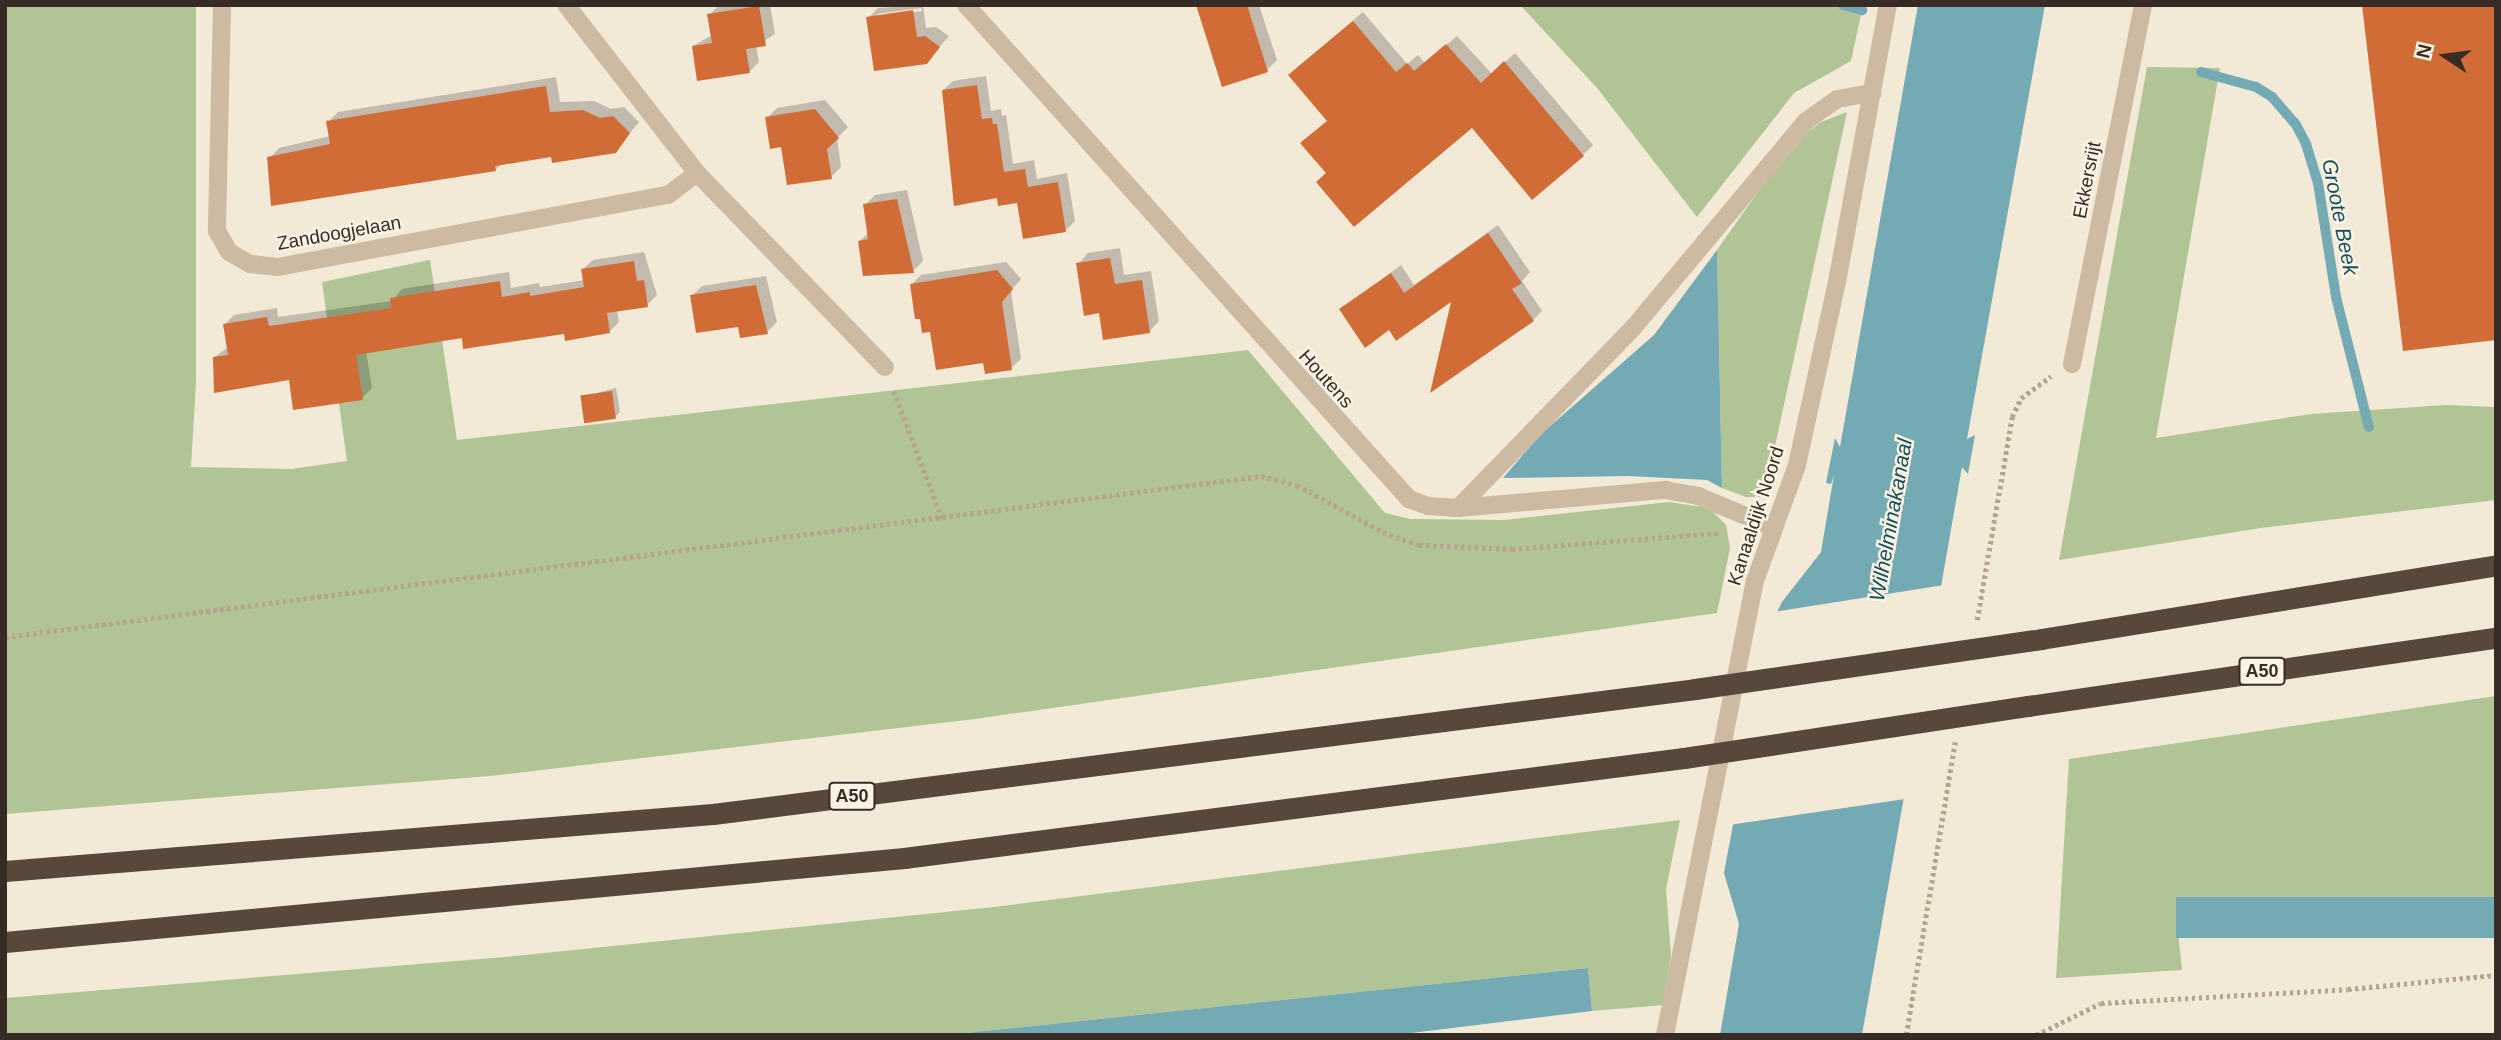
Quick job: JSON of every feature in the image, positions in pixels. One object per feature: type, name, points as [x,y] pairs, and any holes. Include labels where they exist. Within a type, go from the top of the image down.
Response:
[{"type":"highway","name":"A50","points":[[5,871],[713,814],[1695,689],[2040,639],[2496,565]]},
{"type":"highway","name":"A50","points":[[5,942],[904,858],[1684,758],[2496,638]]},
{"type":"street","name":"Zandoogjelaan","points":[[222,5],[217,231],[229,252],[250,264],[278,267],[668,195],[697,173]]},
{"type":"street","points":[[566,5],[697,173],[885,367]]},
{"type":"street","name":"Houtens","points":[[966,5],[1395,489],[1417,504],[1458,508],[1665,490],[1698,496],[1772,527]]},
{"type":"street","name":"Kanaaldijk Noord","points":[[1665,1035],[1755,581],[1772,527],[1797,464],[1888,5]]},
{"type":"street","name":"Ekkersrijt","points":[[2072,364],[2143,5]]},
{"type":"street","points":[[1458,508],[1633,328],[1805,121],[1837,99],[1872,93]]},
{"type":"path","points":[[885,367],[942,518]]},
{"type":"path","points":[[5,637],[1261,476],[1297,485],[1383,532],[1419,545],[1512,549],[1772,527]]},
{"type":"path","points":[[2036,1035],[2101,1003],[2348,989],[2496,975]]},
{"type":"path","points":[[1552,1035],[1610,1035]]},
{"type":"green space","points":[[5,5],[196,5],[196,382],[191,467],[291,469],[347,461],[322,282],[430,260],[457,440],[1248,350],[1385,513],[1410,519],[1504,520],[1669,502],[1709,508],[1726,525],[1730,548],[1717,613],[975,719],[490,776],[5,814]]},
{"type":"green space","points":[[1520,5],[1863,5],[1851,61],[1794,93],[1697,217],[1597,88]]},
{"type":"green space","points":[[2147,67],[2220,68],[2156,438],[2311,414],[2447,405],[2496,407],[2496,500],[2261,528],[2059,560]]},
{"type":"green space","points":[[1847,112],[1766,488],[1763,497],[1746,497],[1722,488],[1717,250],[1791,145],[1821,122]]},
{"type":"green space","points":[[2496,696],[2496,897],[2178,931],[2182,970],[2056,978],[2069,759]]},
{"type":"green space","points":[[1680,820],[1666,889],[1671,955],[1663,1005],[1592,1011],[1588,968],[946,1035],[5,1035],[5,998],[505,957],[994,907]]},
{"type":"water","name":"Wilhelminakanaal","points":[[1918,5],[2045,5],[1967,439],[1975,435],[1968,474],[1962,467],[1862,1035],[1720,1035],[1739,924],[1724,873],[1770,626],[1782,602],[1821,552],[1834,475],[1831,484],[1826,483],[1835,438],[1840,447]]},
{"type":"water","points":[[1717,250],[1722,488],[1707,480],[1629,476],[1503,478],[1540,435],[1654,335]]},
{"type":"water","points":[[2176,897],[2496,897],[2496,938],[2176,938]]},
{"type":"water","points":[[1588,968],[1592,1011],[1395,1035],[946,1035]]},
{"type":"pier","points":[[1944,585],[1905,799],[1729,825],[1766,626],[1773,612]]},
{"type":"building","points":[[1196,5],[1247,5],[1268,72],[1222,87]]},
{"type":"building","points":[[2362,5],[2496,5],[2496,340],[2403,351]]},
{"type":"building","points":[[759,6],[766,46],[746,49],[750,73],[697,81],[692,46],[712,43],[707,14]]},
{"type":"building","points":[[913,10],[917,37],[925,36],[940,47],[927,64],[874,71],[866,17]]},
{"type":"building","points":[[1353,21],[1396,72],[1407,63],[1414,71],[1446,44],[1481,83],[1504,61],[1584,156],[1532,200],[1472,128],[1354,227],[1316,182],[1326,173],[1300,143],[1327,121],[1288,75]]},
{"type":"building","points":[[977,85],[982,119],[992,118],[993,124],[997,124],[1004,172],[1025,169],[1028,187],[1058,182],[1066,232],[1023,239],[1017,203],[998,206],[997,198],[954,206],[942,90]]},
{"type":"building","points":[[546,86],[550,112],[583,110],[600,118],[613,116],[630,133],[616,153],[552,163],[551,157],[495,166],[496,171],[271,206],[267,157],[330,144],[326,121]]},
{"type":"building","points":[[815,109],[839,138],[827,149],[832,179],[787,185],[781,147],[770,149],[765,117]]},
{"type":"building","points":[[897,199],[914,273],[863,276],[858,241],[868,239],[863,204]]},
{"type":"building","points":[[1488,233],[1522,283],[1512,289],[1534,321],[1430,393],[1451,302],[1396,341],[1389,330],[1365,348],[1339,309],[1391,273],[1404,293]]},
{"type":"building","points":[[1110,258],[1115,284],[1142,280],[1150,333],[1103,340],[1099,313],[1084,316],[1076,263]]},
{"type":"building","points":[[634,261],[637,281],[644,280],[648,307],[607,313],[610,333],[565,341],[564,334],[463,349],[462,338],[356,355],[363,400],[293,410],[289,380],[214,393],[213,357],[228,355],[223,324],[267,317],[269,326],[391,308],[390,298],[500,281],[502,297],[530,292],[530,296],[584,287],[581,269]]},
{"type":"building","points":[[997,270],[1013,289],[1002,302],[1012,370],[985,374],[983,363],[936,370],[930,332],[922,333],[920,319],[915,319],[910,284]]},
{"type":"building","points":[[756,285],[768,334],[740,338],[738,327],[696,333],[690,295]]},
{"type":"building","points":[[612,391],[616,419],[584,423],[580,395]]},
{"type":"waterway","name":"Groote Beek","points":[[1843,5],[1862,10]]},
{"type":"waterway","name":"Groote Beek","points":[[2201,72],[2256,87],[2272,97],[2295,123],[2306,144],[2318,183],[2336,297],[2369,427]]}]
